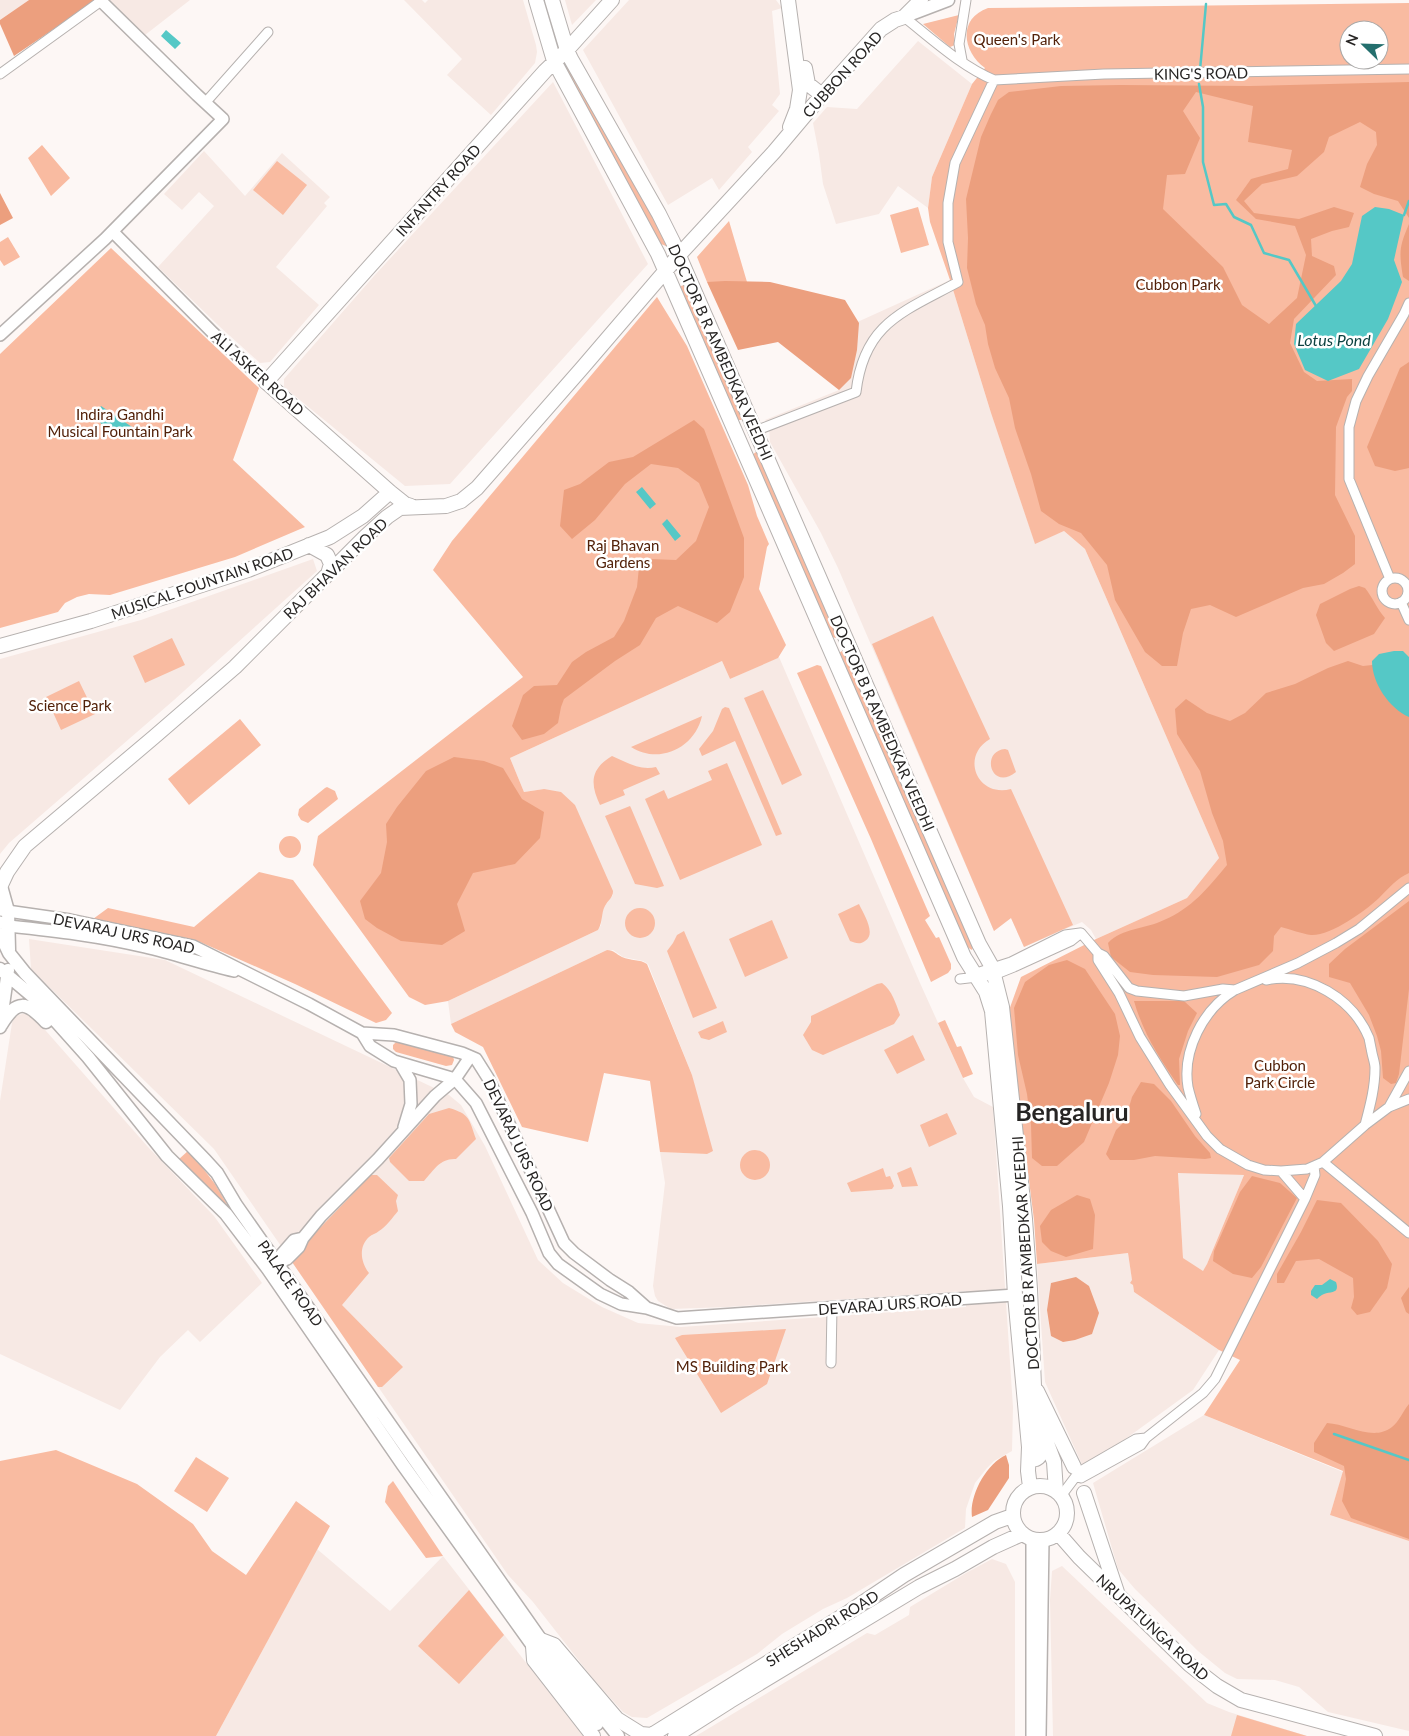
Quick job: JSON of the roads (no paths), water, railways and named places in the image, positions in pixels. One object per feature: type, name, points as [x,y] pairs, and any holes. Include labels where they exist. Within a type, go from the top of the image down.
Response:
[{"type":"main road","name":"DOCTOR B R AMBEDKAR VEEDHI","points":[[536,0],[554,61],[666,270],[733,429],[815,612],[964,957],[986,992],[993,1018],[1010,1206],[1015,1295],[1029,1447],[1028,1471],[1030,1487]]},
{"type":"main road","name":"DOCTOR B R AMBEDKAR VEEDHI","points":[[552,0],[567,50],[659,214],[679,255],[993,971],[1002,1007],[1006,1034],[1022,1191],[1030,1289],[1034,1386],[1041,1427],[1054,1462],[1059,1493]]},
{"type":"main road","name":"INFANTRY ROAD","points":[[266,382],[554,61],[567,50],[612,0]]},
{"type":"main road","points":[[786,137],[797,109],[800,90],[788,0]]},
{"type":"main road","points":[[797,0],[807,80],[810,86],[822,95]]},
{"type":"main road","name":"CUBBON ROAD","points":[[904,17],[921,0]]},
{"type":"main road","name":"CUBBON ROAD","points":[[786,137],[882,29],[895,20],[948,0]]},
{"type":"main road","name":"RAJ BHAVAN ROAD","points":[[0,1026],[4,972],[9,953],[3,927],[4,910],[0,887],[7,872],[25,846],[235,667],[387,517],[400,508],[411,506],[446,506],[461,501],[477,488],[679,255],[786,137]]},
{"type":"main road","points":[[646,294],[664,293],[674,311],[685,318]]},
{"type":"main road","name":"ALI ASKER ROAD","points":[[266,382],[390,492],[405,504],[411,506]]},
{"type":"main road","points":[[733,429],[755,431]]},
{"type":"main road","points":[[742,449],[755,431]]},
{"type":"main road","name":"MUSICAL FOUNTAIN ROAD","points":[[0,646],[91,621],[248,570],[330,537],[363,516],[390,492]]},
{"type":"main road","points":[[309,545],[327,555],[331,564],[328,574]]},
{"type":"main road","name":"PALACE ROAD","points":[[9,953],[25,973],[217,1174],[277,1268],[458,1533],[537,1643]]},
{"type":"main road","name":"PALACE ROAD","points":[[4,972],[37,1000],[173,1162],[277,1268]]},
{"type":"main road","name":"PALACE ROAD","points":[[0,1026],[9,1013],[25,1005],[34,1010],[82,1061],[93,1065]]},
{"type":"main road","points":[[134,1114],[149,1101]]},
{"type":"main road","points":[[1034,1386],[1044,1402],[1076,1472]]},
{"type":"main road","points":[[1029,1447],[1036,1459],[1039,1457],[1041,1427]]},
{"type":"main road","points":[[1044,1486],[1059,1493],[1067,1508],[1067,1518],[1064,1526],[1051,1538],[1032,1538],[1014,1524],[1012,1516],[1016,1499],[1030,1487],[1044,1486]]},
{"type":"main road","points":[[1084,1493],[1118,1595]]},
{"type":"main road","name":"SHESHADRI ROAD","points":[[651,1736],[842,1617],[904,1575],[995,1522],[1012,1516]]},
{"type":"main road","name":"NRUPATUNGA ROAD","points":[[1058,1533],[1079,1558],[1190,1665],[1217,1686],[1241,1700],[1375,1736]]},
{"type":"main road","name":"SHESHADRI ROAD","points":[[674,1736],[919,1587],[993,1547],[1032,1538]]},
{"type":"main road","points":[[537,1643],[554,1644],[617,1719],[641,1734],[651,1736]]},
{"type":"main road","points":[[537,1643],[534,1660],[593,1736]]},
{"type":"main road","points":[[537,1643],[607,1736]]},
{"type":"main road","points":[[537,1643],[618,1736]]},
{"type":"street","points":[[962,60],[959,44],[966,0]]},
{"type":"street","points":[[0,74],[101,1],[204,103],[223,119],[113,232],[0,335]]},
{"type":"street","points":[[755,431],[856,392],[858,372],[873,339],[883,327],[897,316],[958,282],[948,242],[948,203],[956,163],[994,80],[980,74],[904,17]]},
{"type":"street","points":[[204,103],[268,32]]},
{"type":"street","name":"KING'S ROAD","points":[[994,80],[1104,74],[1409,69]]},
{"type":"street","name":"ALI ASKER ROAD","points":[[113,232],[213,333],[266,382]]},
{"type":"street","points":[[1390,578],[1349,479],[1349,427],[1356,401],[1368,376],[1409,303]]},
{"type":"street","points":[[1390,578],[1400,579],[1408,588],[1407,596],[1401,602],[1389,603],[1382,596],[1383,585],[1390,578]]},
{"type":"street","points":[[1401,602],[1409,620]]},
{"type":"street","points":[[1198,1120],[1188,1087],[1188,1063],[1191,1049],[1208,1015],[1227,994],[1298,963],[1359,930],[1409,888]]},
{"type":"street","name":"DEVARAJ URS ROAD","points":[[4,910],[70,920],[193,946],[219,958],[243,973],[309,1004],[362,1034],[370,1046],[400,1063],[455,1080],[476,1103],[532,1213],[549,1253],[558,1264],[600,1294],[626,1306],[647,1308],[677,1318],[1015,1295]]},
{"type":"street","name":"DEVARAJ URS ROAD","points":[[3,927],[72,933],[143,946],[243,973]]},
{"type":"street","points":[[975,976],[993,971],[1065,934],[1081,933],[1098,953],[1104,956],[1129,988],[1137,991],[1184,996],[1223,989],[1235,990]]},
{"type":"street","points":[[1098,953],[1098,960],[1119,993],[1140,1037],[1170,1085],[1220,1149],[1248,1165],[1264,1170],[1308,1169],[1324,1162],[1365,1125],[1389,1107],[1409,1099]]},
{"type":"street","points":[[1249,984],[1272,978],[1297,980],[1320,987],[1340,1000],[1353,1012],[1368,1038],[1375,1066],[1373,1096],[1365,1125]]},
{"type":"street","name":"DEVARAJ URS ROAD","points":[[362,1034],[394,1035],[462,1053],[476,1060],[488,1078],[564,1242],[581,1258],[629,1292],[647,1308]]},
{"type":"street","points":[[387,1056],[384,1040],[394,1035]]},
{"type":"street","points":[[277,1268],[280,1256],[294,1240],[303,1238],[321,1216],[378,1159],[435,1096],[455,1080],[470,1057]]},
{"type":"street","points":[[400,1063],[410,1080],[411,1104],[402,1131]]},
{"type":"street","points":[[1389,1107],[1409,1071]]},
{"type":"street","points":[[1324,1162],[1409,1233]]},
{"type":"street","points":[[1059,1493],[1076,1472],[1081,1478],[1141,1445],[1146,1438],[1203,1393],[1215,1379],[1305,1199],[1315,1175],[1314,1166]]},
{"type":"street","points":[[1281,1171],[1305,1199]]},
{"type":"street","points":[[831,1363],[832,1308]]},
{"type":"street","points":[[1032,1538],[1032,1736]]},
{"type":"street","points":[[1032,1538],[1040,1736]]},
{"type":"water","points":[[166,30],[181,43],[175,49],[161,36]]},
{"type":"water","name":"Lotus Pond","points":[[1375,207],[1389,209],[1404,215],[1394,260],[1402,282],[1388,319],[1359,369],[1328,381],[1305,370],[1294,344],[1296,324],[1341,281],[1352,264],[1362,216]]},
{"type":"water","points":[[101,406],[132,427],[125,438],[107,429],[94,417]]},
{"type":"water","points":[[642,487],[656,504],[650,509],[636,492]]},
{"type":"water","points":[[667,519],[681,536],[675,541],[662,524]]},
{"type":"water","points":[[1403,651],[1409,657],[1409,717],[1395,708],[1383,694],[1375,678],[1372,661],[1379,654]]},
{"type":"water","points":[[1330,1279],[1336,1282],[1336,1290],[1323,1294],[1317,1299],[1311,1295],[1315,1285],[1322,1285]]},
{"type":"waterway","points":[[1200,70],[1206,4]]},
{"type":"waterway","points":[[1199,84],[1203,107],[1203,162],[1214,205],[1226,204],[1234,217],[1251,225],[1264,253],[1289,260],[1316,306]]},
{"type":"waterway","points":[[1404,215],[1409,201]]},
{"type":"waterway","points":[[1334,1434],[1409,1460]]},
{"type":"district","name":"Bengaluru","points":[[1072,1111]]},
{"type":"park label","name":"Queen's Park","points":[[1017,39]]},
{"type":"park label","name":"Cubbon Park","points":[[1178,284]]},
{"type":"park label","name":"Indira Gandhi Musical Fountain Park","points":[[120,422]]},
{"type":"park label","name":"Raj Bhavan Gardens","points":[[623,554]]},
{"type":"park label","name":"Science Park","points":[[70,705]]},
{"type":"park label","name":"Cubbon Park Circle","points":[[1280,1074]]},
{"type":"park label","name":"MS Building Park","points":[[732,1366]]}]
